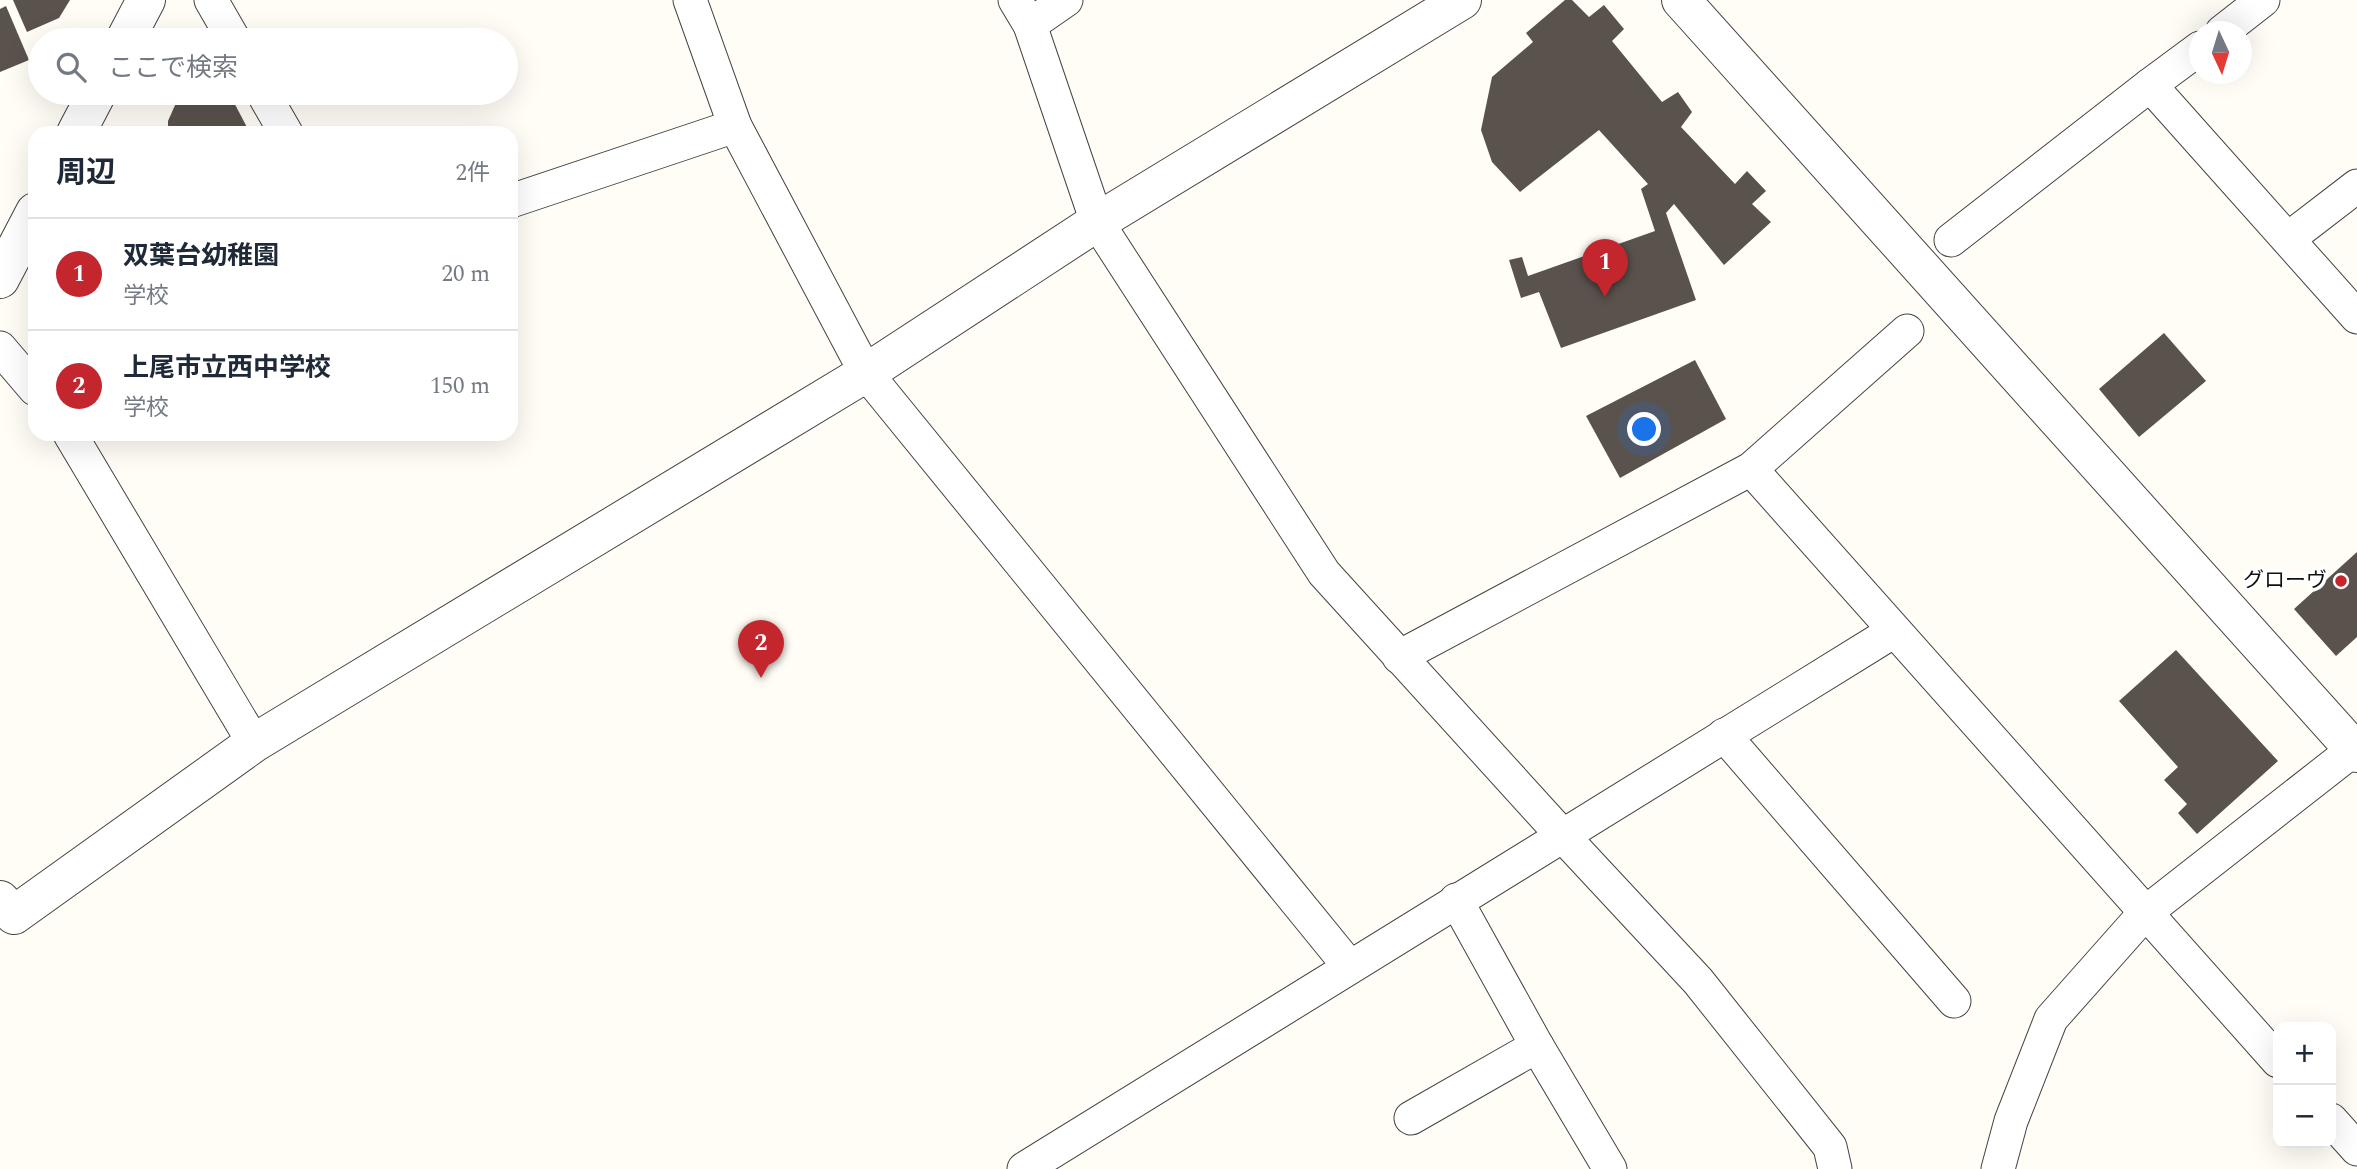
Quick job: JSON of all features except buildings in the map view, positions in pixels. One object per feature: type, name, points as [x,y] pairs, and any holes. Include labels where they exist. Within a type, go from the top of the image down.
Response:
[{"type":"street","points":[[131,28],[146,0]]},
{"type":"street","points":[[211,0],[227,28]]},
{"type":"street","points":[[690,0],[735,126],[866,373],[1349,966]]},
{"type":"street","points":[[1066,0],[1022,13],[1097,222],[1324,573],[1698,981],[1830,1147],[1835,1169]]},
{"type":"street","points":[[5,913],[254,743],[866,373],[1097,222],[1462,0]]},
{"type":"street","points":[[1681,0],[2356,750],[2145,913],[2052,1019],[2011,1121],[1998,1169]]},
{"type":"street","points":[[2235,21],[2263,0]]},
{"type":"street","points":[[1951,240],[2189,56]]},
{"type":"street","points":[[2150,85],[2357,317]]},
{"type":"street","points":[[80,126],[91,105]]},
{"type":"street","points":[[270,105],[282,126]]},
{"type":"street","points":[[518,199],[735,126]]},
{"type":"street","points":[[2288,239],[2357,186]]},
{"type":"street","points":[[0,279],[28,225]]},
{"type":"street","points":[[1399,657],[1751,469],[1907,331]]},
{"type":"street","points":[[0,348],[28,381]]},
{"type":"street","points":[[74,441],[254,743]]},
{"type":"street","points":[[1751,469],[2273,1055]]},
{"type":"street","points":[[1024,1169],[1894,631]]},
{"type":"street","points":[[1724,736],[1954,1001]]},
{"type":"street","points":[[1456,900],[1537,1046],[1610,1169]]},
{"type":"street","points":[[1411,1118],[1537,1046]]},
{"type":"street","points":[[2336,1126],[2357,1149]]},
{"type":"place","name":"双葉台幼稚園","points":[[1605,297]]},
{"type":"place","name":"グローヴ","points":[[2341,581]]},
{"type":"place","name":"上尾市立西中学校","points":[[761,678]]}]
